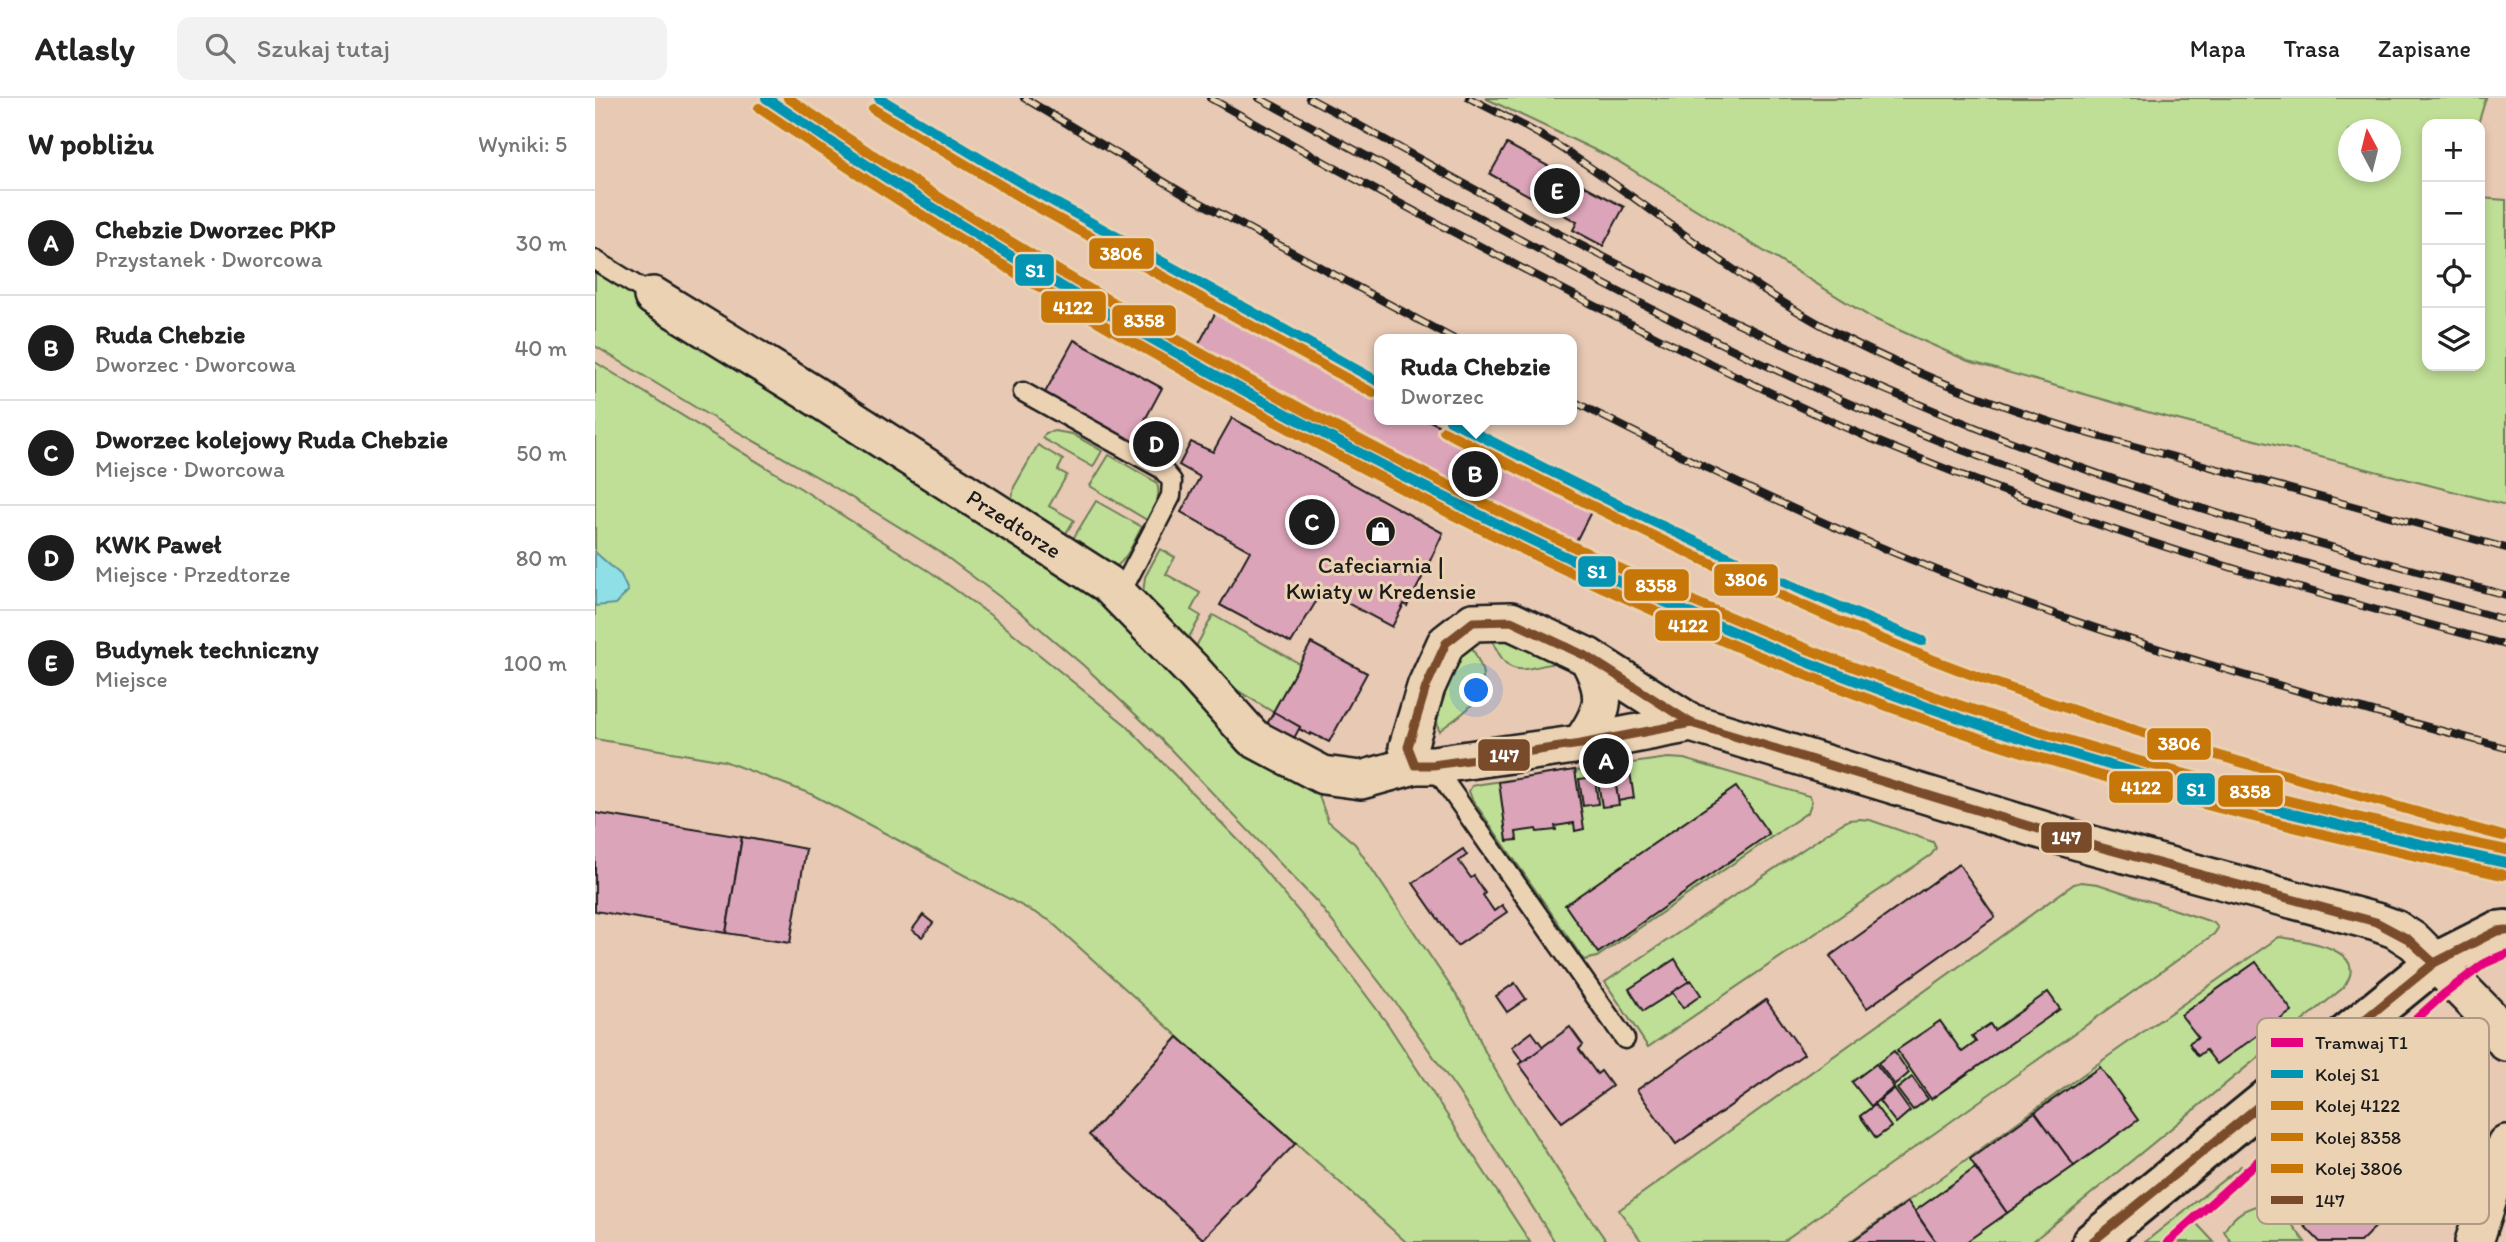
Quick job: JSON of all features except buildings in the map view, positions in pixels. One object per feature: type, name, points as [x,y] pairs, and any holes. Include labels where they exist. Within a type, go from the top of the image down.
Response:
[{"type":"main road","points":[[2367,1018],[2434,963],[2506,930]]},
{"type":"main road","points":[[2434,963],[2506,952]]},
{"type":"main road","points":[[2092,1242],[2257,1107]]},
{"type":"street","name":"Przedtorze","points":[[653,296],[813,394],[1097,577],[1192,670],[1254,738],[1324,775],[1361,780],[1424,765],[1581,744],[1691,723]]},
{"type":"street","points":[[1424,765],[1408,747],[1426,687],[1446,643],[1473,622],[1511,621],[1588,657],[1691,723],[2088,844],[2395,929],[2415,942],[2488,1016],[2506,1042]]},
{"type":"street","points":[[1581,744],[1595,724],[1601,708],[1599,677],[1588,657]]},
{"type":"street","points":[[2489,1198],[2506,1144]]},
{"type":"street","points":[[2475,1242],[2481,1224]]},
{"type":"lane","name":"Przedtorze","points":[[595,260],[653,296]]},
{"type":"lane","points":[[1023,392],[1162,469],[1172,481],[1171,496],[1119,596]]},
{"type":"lane","points":[[1424,765],[1625,1039]]},
{"type":"green space","points":[[1485,98],[2486,98],[2480,119],[2422,119],[2422,371],[2485,371],[2485,198],[2506,200],[2506,505],[2151,413],[1968,361],[1872,318],[1616,160]]},
{"type":"green space","points":[[595,271],[1087,584],[1315,785],[1328,821],[1355,844],[1465,1008],[1486,1055],[1576,1198],[1607,1242],[1555,1242],[1459,1093],[1398,1006],[1317,902],[1152,730],[1083,665],[1024,615],[940,552],[595,346]]},
{"type":"green space","points":[[595,362],[932,573],[993,617],[1126,725],[1242,844],[1342,963],[1387,1023],[1530,1242],[1406,1242],[1049,920],[811,794],[724,761],[595,739]]},
{"type":"green space","points":[[1055,431],[1072,434],[1102,451],[1093,467],[1042,438],[1046,433]]},
{"type":"green space","points":[[1038,445],[1063,460],[1058,470],[1067,475],[1049,506],[1074,520],[1059,545],[1011,504],[1014,487]]},
{"type":"green space","points":[[1109,455],[1156,482],[1158,497],[1147,520],[1090,486]]},
{"type":"green space","points":[[1096,501],[1142,527],[1125,557],[1111,569],[1066,550]]},
{"type":"green space","points":[[1160,549],[1175,557],[1166,574],[1200,593],[1191,610],[1201,616],[1185,644],[1143,594],[1145,577]]},
{"type":"green space","points":[[1213,615],[1300,664],[1273,712],[1219,679],[1193,652]]},
{"type":"green space","points":[[1490,636],[1554,663],[1514,668],[1502,659]]},
{"type":"green space","points":[[1470,643],[1480,663],[1483,685],[1469,708],[1439,731],[1437,720],[1441,696],[1451,673]]},
{"type":"green space","points":[[1668,758],[1684,759],[1809,796],[1812,801],[1808,812],[1597,957],[1584,960],[1469,791],[1472,786],[1481,784]]},
{"type":"green space","points":[[1860,819],[1933,842],[1936,848],[1931,855],[1648,1047],[1605,982],[1841,824]]},
{"type":"green space","points":[[2074,884],[2098,884],[2206,920],[2218,928],[2214,934],[1782,1242],[1642,1242],[1619,1210]]},
{"type":"green space","points":[[2279,937],[2332,949],[2349,964],[2350,975],[2343,988],[2306,1018],[2257,1018],[2257,1058],[2032,1242],[1849,1242],[1938,1180]]},
{"type":"green space","points":[[2241,1166],[2246,1172],[2163,1242],[2145,1242]]},
{"type":"green space","points":[[2257,1206],[2257,1224],[2292,1224],[2305,1242],[2231,1242],[2224,1231],[2232,1220],[2247,1209]]},
{"type":"green space","points":[[2197,1224],[2214,1242],[2176,1242]]},
{"type":"water","points":[[595,552],[621,575],[628,591],[616,604],[595,606]]},
{"type":"railway","points":[[1024,98],[1188,196],[1445,334]]},
{"type":"railway","points":[[1210,98],[1547,281],[1819,416],[1872,439],[2028,500],[2185,553],[2506,645]]},
{"type":"railway","points":[[1259,98],[1649,308],[1890,421],[2118,506],[2272,554],[2506,620]]},
{"type":"railway","points":[[1309,98],[1625,268],[1799,352],[1917,403],[2041,453],[2172,499],[2305,540],[2506,595]]},
{"type":"railway","points":[[1469,98],[1562,149],[1797,311],[1899,364],[2006,407],[2079,431],[2506,548]]},
{"type":"railway","points":[[1577,403],[1768,497],[1868,542],[1970,583],[2169,652],[2506,748]]},
{"type":"tram line","name":"T1","points":[[2417,1018],[2485,963],[2506,954]]},
{"type":"tram line","name":"T1","points":[[2168,1242],[2257,1162]]},
{"type":"rail line","name":"S1","points":[[766,98],[972,232],[1183,357],[1465,507],[1677,608],[1821,668],[2045,746],[2197,790],[2506,863]]},
{"type":"rail line","name":"8358","points":[[788,98],[985,226],[1255,384],[1478,501],[1714,610],[1874,675],[2092,747],[2229,786],[2506,850]]},
{"type":"rail line","name":"S1","points":[[879,98],[1036,192],[1374,379]]},
{"type":"rail line","name":"4122","points":[[759,108],[965,242],[1177,367],[1460,518],[1672,619],[1890,707],[2041,758],[2194,802],[2503,875]]},
{"type":"rail line","name":"3806","points":[[873,109],[1030,203],[1373,393]]},
{"type":"rail line","name":"S1","points":[[1460,425],[1683,536],[1922,641]]},
{"type":"rail line","name":"3806","points":[[1444,431],[1762,587],[1957,669],[2157,737],[2503,836]]},
{"type":"transit line","name":"147","points":[[1511,621],[1588,657],[1691,723],[1581,744],[1433,765],[1415,765],[1408,747],[1426,687],[1446,643],[1473,622],[1511,621]]},
{"type":"transit line","name":"147","points":[[1691,723],[2088,844],[2376,922],[2408,939],[2434,963]]},
{"type":"transit line","name":"147","points":[[2367,1018],[2434,963],[2497,931],[2506,930]]},
{"type":"transit line","name":"147","points":[[2092,1242],[2257,1107]]},
{"type":"place","name":"Budynek techniczny","points":[[1557,191]]},
{"type":"place","name":"KWK Paweł","points":[[1156,444]]},
{"type":"place","name":"Ruda Chebzie","points":[[1475,474]]},
{"type":"place","name":"Dworzec kolejowy Ruda Chebzie","points":[[1312,522]]},
{"type":"place","name":"Cafeciarnia | Kwiaty w Kredensie","points":[[1381,531]]},
{"type":"place","name":"Chebzie Dworzec PKP","points":[[1606,761]]}]
